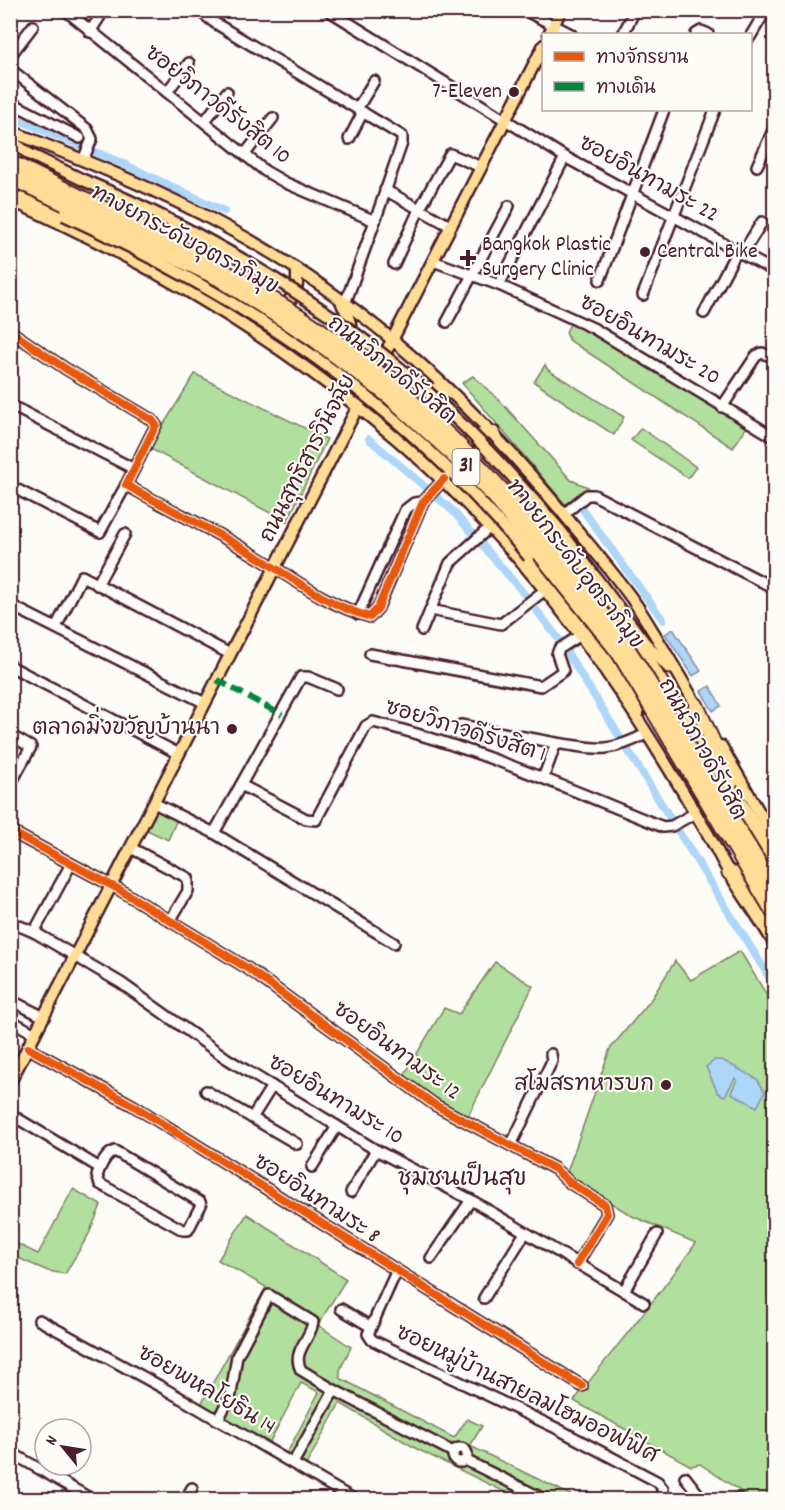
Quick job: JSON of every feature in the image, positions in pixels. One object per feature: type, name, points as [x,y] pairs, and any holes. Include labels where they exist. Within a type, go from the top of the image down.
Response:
[{"type":"highway","name":"ถนนวิภาวดีรังสิต","points":[[10,161],[69,203],[230,269],[319,326],[400,386],[556,531],[634,639],[707,759],[744,810],[774,860]]},
{"type":"highway","name":"ทางยกระดับอุตราภิมุข","points":[[10,161],[226,270],[315,327],[396,387],[452,437],[502,489],[546,541],[627,648],[774,888]]},
{"type":"highway","name":"ถนนวิภาวดีรังสิต","points":[[10,177],[131,230],[223,278],[314,335],[393,395],[448,444],[497,495],[541,547],[622,652],[694,773],[755,896],[774,928]]},
{"type":"highway","name":"ทางยกระดับอุตราภิมุข","points":[[10,177],[220,279],[311,337],[390,396],[446,447],[501,505],[619,653],[774,913]]},
{"type":"highway","points":[[696,705],[744,810]]},
{"type":"highway","points":[[729,872],[755,896]]},
{"type":"main road","points":[[551,30],[561,10]]},
{"type":"main road","name":"ถนนสุทธิสารวินิจฉัย","points":[[10,1082],[542,47]]},
{"type":"main road","name":"ถนนวิภาวดีรังสิต","points":[[10,131],[86,154],[227,227],[297,269],[342,301],[392,339],[459,397],[542,485],[624,587],[774,838]]},
{"type":"main road","name":"31","points":[[10,140],[29,154],[144,206],[237,256],[327,314],[407,374],[463,425],[515,478],[645,643],[680,679]]},
{"type":"main road","name":"ถนนวิภาวดีรังสิต","points":[[10,198],[169,278],[260,335],[357,408],[445,480],[485,531],[545,590],[579,636],[645,733],[774,942]]},
{"type":"main road","name":"31","points":[[10,198],[69,203],[126,244],[216,291],[306,348],[385,408],[486,505],[529,556],[612,665],[632,697],[645,733]]},
{"type":"main road","points":[[260,335],[270,331],[278,324],[294,297],[297,269]]},
{"type":"main road","points":[[301,365],[324,367],[336,361],[350,339],[349,318],[342,301]]},
{"type":"main road","points":[[411,451],[401,430],[402,418],[424,391],[435,388],[459,397]]},
{"type":"main road","points":[[445,480],[448,464],[476,435],[494,432]]},
{"type":"street","name":"ซอยวิภาวดีรังสิต 10","points":[[65,10],[265,171],[286,183],[375,221]]},
{"type":"street","points":[[90,32],[104,10]]},
{"type":"street","points":[[198,10],[402,136],[402,143],[375,221],[342,301]]},
{"type":"street","name":"ซอยอินทามระ 22","points":[[328,10],[565,157],[774,271]]},
{"type":"street","points":[[524,10],[551,30],[566,33]]},
{"type":"street","points":[[624,33],[635,10]]},
{"type":"street","points":[[752,34],[766,10]]},
{"type":"street","points":[[10,56],[33,26]]},
{"type":"street","points":[[167,92],[189,63]]},
{"type":"street","points":[[10,69],[87,129],[92,139],[86,154]]},
{"type":"street","points":[[349,139],[374,81]]},
{"type":"street","points":[[205,121],[227,92]]},
{"type":"street","points":[[11,105],[80,138]]},
{"type":"street","points":[[600,280],[664,111]]},
{"type":"street","points":[[643,295],[715,111]]},
{"type":"street","points":[[245,154],[273,118]]},
{"type":"street","points":[[757,166],[774,128]]},
{"type":"street","points":[[394,264],[419,210],[450,154],[481,167]]},
{"type":"street","points":[[499,285],[565,157]]},
{"type":"street","points":[[385,190],[450,226]]},
{"type":"street","points":[[447,322],[509,206]]},
{"type":"street","points":[[704,313],[740,252],[762,222]]},
{"type":"street","name":"ซอยอินทามระ 20","points":[[433,261],[499,285],[593,328],[774,437]]},
{"type":"street","points":[[10,331],[66,369],[152,420],[156,425],[100,531],[10,486]]},
{"type":"street","points":[[723,407],[756,356],[762,354],[774,357]]},
{"type":"street","points":[[10,405],[134,470]]},
{"type":"street","points":[[358,614],[405,510],[429,495],[445,480]]},
{"type":"street","points":[[126,485],[275,569],[326,601],[370,617],[378,608],[429,495]]},
{"type":"street","points":[[564,514],[587,495],[594,495],[774,588]]},
{"type":"street","points":[[422,630],[450,563],[485,531]]},
{"type":"street","points":[[97,585],[125,534]]},
{"type":"street","points":[[56,627],[82,576],[230,654]]},
{"type":"street","points":[[430,609],[501,624],[545,590]]},
{"type":"street","points":[[10,604],[206,703]]},
{"type":"street","points":[[370,654],[541,686],[563,671],[557,657],[559,649],[579,636]]},
{"type":"street","points":[[10,666],[179,754]]},
{"type":"street","points":[[214,833],[301,677],[308,676],[337,689]]},
{"type":"street","name":"ซอยวิภาวดีรังสิต 1","points":[[241,785],[306,819],[316,820],[366,726],[373,722],[488,756],[544,776],[663,826],[672,826],[695,813]]},
{"type":"street","points":[[461,725],[605,750],[616,749],[645,733]]},
{"type":"street","points":[[10,735],[31,747],[10,785]]},
{"type":"street","points":[[544,776],[556,743]]},
{"type":"street","points":[[154,803],[214,833],[394,943]]},
{"type":"street","name":"ซอยอินทามระ 12","points":[[10,831],[170,921],[294,1000],[435,1105],[560,1172],[570,1183],[607,1207],[607,1214],[577,1264]]},
{"type":"street","points":[[131,848],[188,878],[188,891],[170,921]]},
{"type":"street","points":[[34,932],[70,864]]},
{"type":"street","name":"ซอยอินทามระ 10","points":[[10,922],[34,932],[121,983],[226,1058],[376,1150],[471,1200],[644,1303]]},
{"type":"street","points":[[10,1000],[44,1017]]},
{"type":"street","points":[[10,1020],[35,1034]]},
{"type":"street","name":"ซอยอินทามระ 8","points":[[28,1048],[134,1106],[396,1272],[582,1386]]},
{"type":"street","points":[[511,1145],[552,1061],[551,1054]]},
{"type":"street","points":[[252,1118],[272,1086]]},
{"type":"street","points":[[206,1091],[297,1144]]},
{"type":"street","points":[[10,1114],[100,1168]]},
{"type":"street","points":[[312,1167],[337,1126]]},
{"type":"street","points":[[351,1192],[376,1150]]},
{"type":"street","points":[[115,1151],[200,1202],[201,1205],[188,1230],[183,1230],[100,1184],[97,1176],[100,1168],[111,1152],[115,1151]]},
{"type":"street","points":[[431,1258],[471,1200]]},
{"type":"street","points":[[484,1298],[525,1233]]},
{"type":"street","points":[[624,1291],[657,1234]]},
{"type":"street","name":"ซอยหมู่บ้านสายลมโฮมออฟฟิศ","points":[[396,1272],[368,1334],[372,1340],[556,1428],[658,1482],[663,1490],[659,1500]]},
{"type":"street","points":[[218,1420],[231,1394],[237,1356],[269,1295],[313,1322],[300,1351],[298,1365],[310,1377],[453,1452],[459,1448],[464,1449],[467,1455],[465,1460],[546,1500]]},
{"type":"street","name":"ซอยหมู่บ้านสายลมโฮมออฟฟิศ","points":[[341,1309],[371,1327]]},
{"type":"street","name":"ซอยพหลโยธิน 14","points":[[39,1320],[218,1420],[352,1499]]},
{"type":"street","points":[[293,1463],[334,1390]]},
{"type":"street","points":[[10,1452],[90,1499]]},
{"type":"street","points":[[685,1477],[703,1500]]},
{"type":"street","points":[[185,1500],[192,1488]]},
{"type":"green space","points":[[571,322],[594,333],[746,428],[733,448],[569,340],[566,332]]},
{"type":"green space","points":[[545,365],[548,370],[624,417],[614,435],[534,382]]},
{"type":"green space","points":[[195,374],[327,439],[287,522],[149,448]]},
{"type":"green space","points":[[473,376],[501,402],[571,480],[588,487],[565,504],[462,383]]},
{"type":"green space","points":[[641,428],[696,467],[688,478],[631,440]]},
{"type":"green space","points":[[158,807],[178,817],[168,840],[145,829]]},
{"type":"green space","points":[[740,951],[774,1007],[774,1499],[752,1499],[700,1464],[691,1466],[574,1401],[696,1243],[632,1216],[566,1175],[610,1049],[650,1001],[675,961],[691,980]]},
{"type":"green space","points":[[495,962],[533,986],[467,1118],[403,1077],[444,1008],[459,1014]]},
{"type":"green space","points":[[73,1189],[101,1205],[89,1234],[65,1274],[48,1271],[11,1255],[11,1241],[38,1254]]},
{"type":"green space","points":[[247,1214],[346,1279],[318,1325],[351,1347],[340,1370],[340,1378],[454,1438],[467,1419],[482,1426],[470,1446],[579,1499],[519,1499],[417,1449],[340,1403],[305,1467],[286,1455],[319,1392],[301,1383],[268,1445],[200,1406],[266,1287],[218,1260]]},
{"type":"water","points":[[673,629],[701,671],[693,676],[665,634]]},
{"type":"water","points":[[710,686],[721,706],[713,711],[701,691]]},
{"type":"water","points":[[715,1060],[722,1060],[757,1079],[765,1092],[757,1107],[731,1093],[737,1080],[735,1078],[725,1096],[718,1093],[706,1067]]},
{"type":"waterway","points":[[10,116],[126,165],[224,211]]},
{"type":"waterway","points":[[369,439],[452,510],[521,590],[560,641],[774,985]]},
{"type":"waterway","points":[[580,506],[663,620]]},
{"type":"marked path","points":[[217,680],[282,715]]},
{"type":"cycle path","points":[[10,331],[66,369],[152,420],[156,425],[126,485],[237,544],[319,595],[357,613],[370,617],[378,608],[423,502],[444,479]]},
{"type":"cycle path","points":[[10,831],[120,890],[247,968],[435,1105],[555,1169],[570,1183],[605,1205],[607,1214],[577,1264]]},
{"type":"cycle path","points":[[28,1048],[134,1106],[582,1386]]},
{"type":"place","name":"7-Eleven","points":[[514,92]]},
{"type":"place","name":"Central Bike","points":[[645,252]]},
{"type":"place","name":"Bangkok Plastic Surgery Clinic","points":[[468,258]]},
{"type":"place","name":"ตลาดมิ่งขวัญบ้านนา","points":[[232,729]]},
{"type":"place","name":"สโมสรทหารบก","points":[[666,1085]]},
{"type":"district","name":"ชุมชนเป็นสุข","points":[[462,1180]]}]
